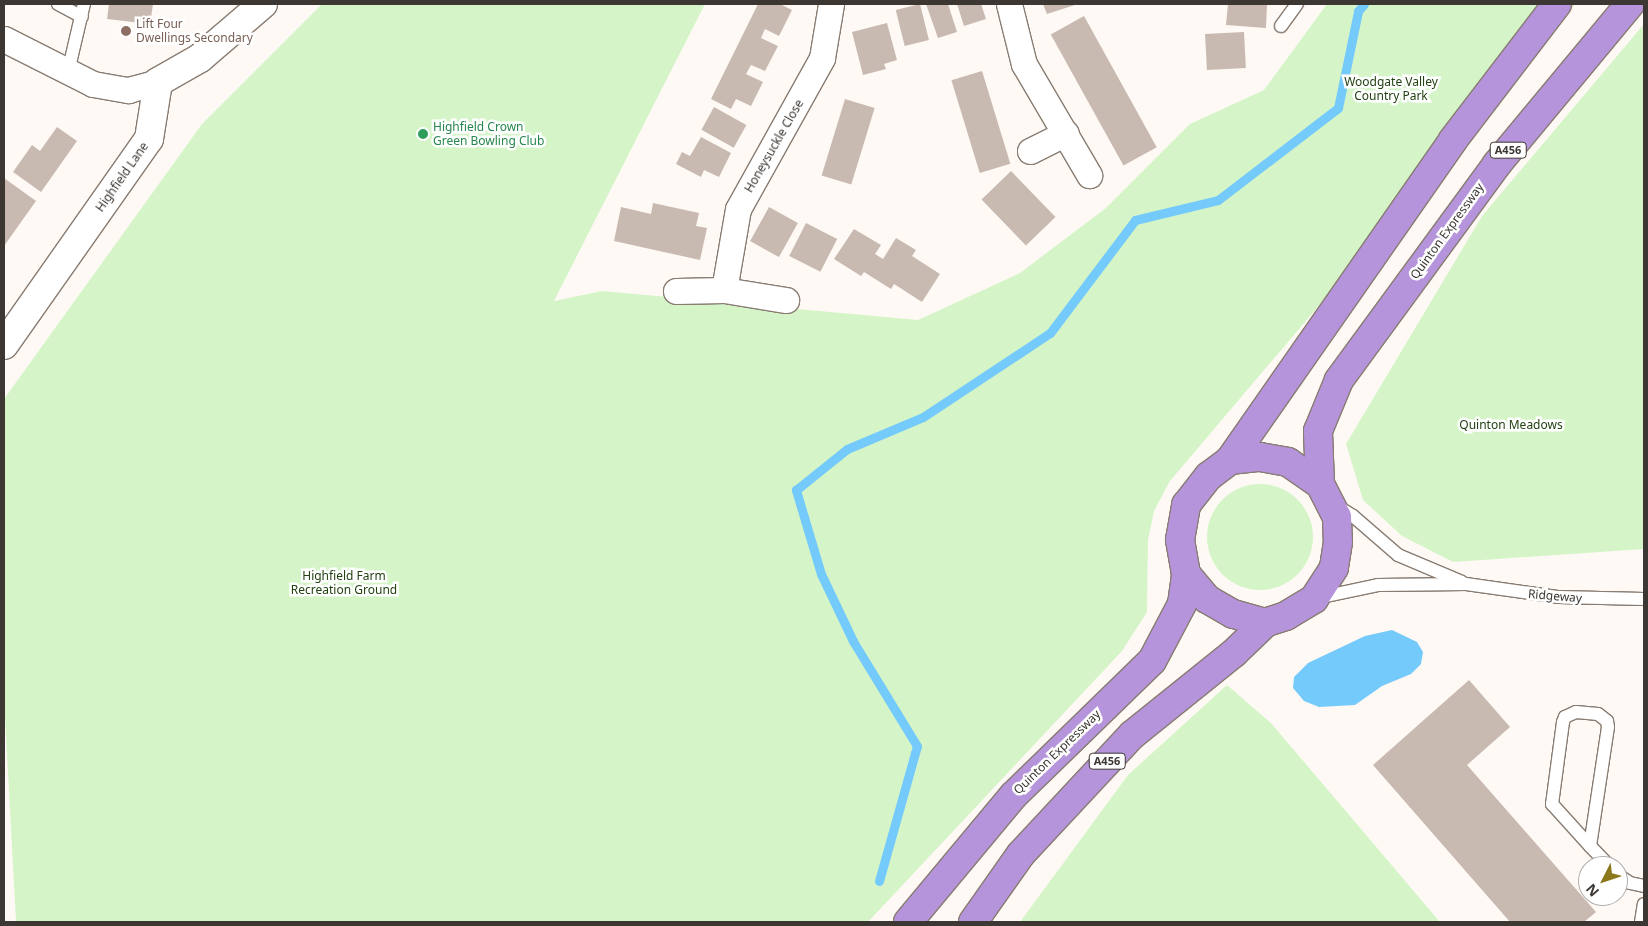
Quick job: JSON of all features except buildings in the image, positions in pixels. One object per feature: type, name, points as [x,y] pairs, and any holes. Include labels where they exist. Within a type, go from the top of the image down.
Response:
[{"type":"highway","points":[[1230,460],[1260,457],[1288,462],[1326,494],[1337,517],[1338,542],[1334,568],[1314,598],[1286,616],[1266,623],[1233,614],[1207,599],[1186,574],[1180,540],[1186,505],[1209,476],[1230,460],[1453,140],[1557,4]]},
{"type":"highway","name":"Quinton Expressway","points":[[1326,494],[1318,431],[1339,380],[1497,164],[1630,4]]},
{"type":"highway","name":"Quinton Expressway","points":[[908,922],[1014,795],[1152,661],[1182,604],[1186,574]]},
{"type":"highway","name":"A456","points":[[973,922],[1022,854],[1125,742],[1234,653],[1266,623]]},
{"type":"street","points":[[4,40],[93,84],[128,90],[158,82],[200,58],[263,4]]},
{"type":"street","name":"Honeysuckle Close","points":[[724,290],[738,209],[822,58],[830,4]]},
{"type":"street","points":[[1009,4],[1024,64],[1090,175]]},
{"type":"street","name":"Highfield Lane","points":[[4,345],[149,139],[158,82]]},
{"type":"street","points":[[1030,151],[1066,133]]},
{"type":"street","points":[[676,291],[724,290],[786,300]]},
{"type":"lane","points":[[58,4],[82,17]]},
{"type":"lane","points":[[68,72],[84,4]]},
{"type":"lane","points":[[1281,26],[1297,4]]},
{"type":"lane","points":[[1326,494],[1398,555],[1466,584]]},
{"type":"lane","points":[[1314,598],[1378,585],[1466,584]]},
{"type":"lane","name":"Ridgeway","points":[[1466,584],[1560,596],[1644,599]]},
{"type":"lane","points":[[1590,846],[1608,727],[1607,720],[1598,714],[1576,712],[1565,716],[1563,722],[1552,804],[1590,846],[1600,856]]},
{"type":"lane","points":[[1628,882],[1644,886]]},
{"type":"lane","points":[[1641,922],[1644,904]]},
{"type":"green space","name":"Highfield Farm Recreation Ground","points":[[322,4],[705,4],[554,301],[602,291],[918,320],[1020,273],[1106,208],[1190,124],[1264,90],[1327,4],[1575,4],[1170,481],[1154,511],[1148,540],[1147,612],[1122,651],[868,922],[16,922],[4,699],[4,399],[202,124]]},
{"type":"green space","name":"Quinton Meadows","points":[[1644,24],[1644,549],[1453,562],[1402,536],[1363,500],[1346,444],[1482,216]]},
{"type":"green space","points":[[1260,484],[1280,488],[1298,499],[1309,517],[1313,537],[1309,557],[1298,575],[1280,586],[1260,590],[1240,586],[1222,575],[1211,557],[1207,537],[1211,517],[1222,499],[1240,488]]},
{"type":"green space","points":[[1227,685],[1271,723],[1440,922],[1020,922],[1128,775]]},
{"type":"water","points":[[1392,630],[1417,642],[1423,652],[1421,664],[1411,674],[1382,686],[1355,705],[1319,707],[1304,701],[1293,688],[1294,677],[1308,663],[1365,636]]},
{"type":"waterway","points":[[879,881],[917,746],[853,641],[821,574],[796,490],[847,449],[923,417],[1050,333],[1135,220],[1218,200],[1338,108],[1358,11],[1364,4]]},
{"type":"place","name":"Lift Four Dwellings Secondary","points":[[126,31]]},
{"type":"place","name":"Highfield Crown Green Bowling Club","points":[[423,134]]},
{"type":"park label","name":"Woodgate Valley Country Park","points":[[1391,89]]}]
